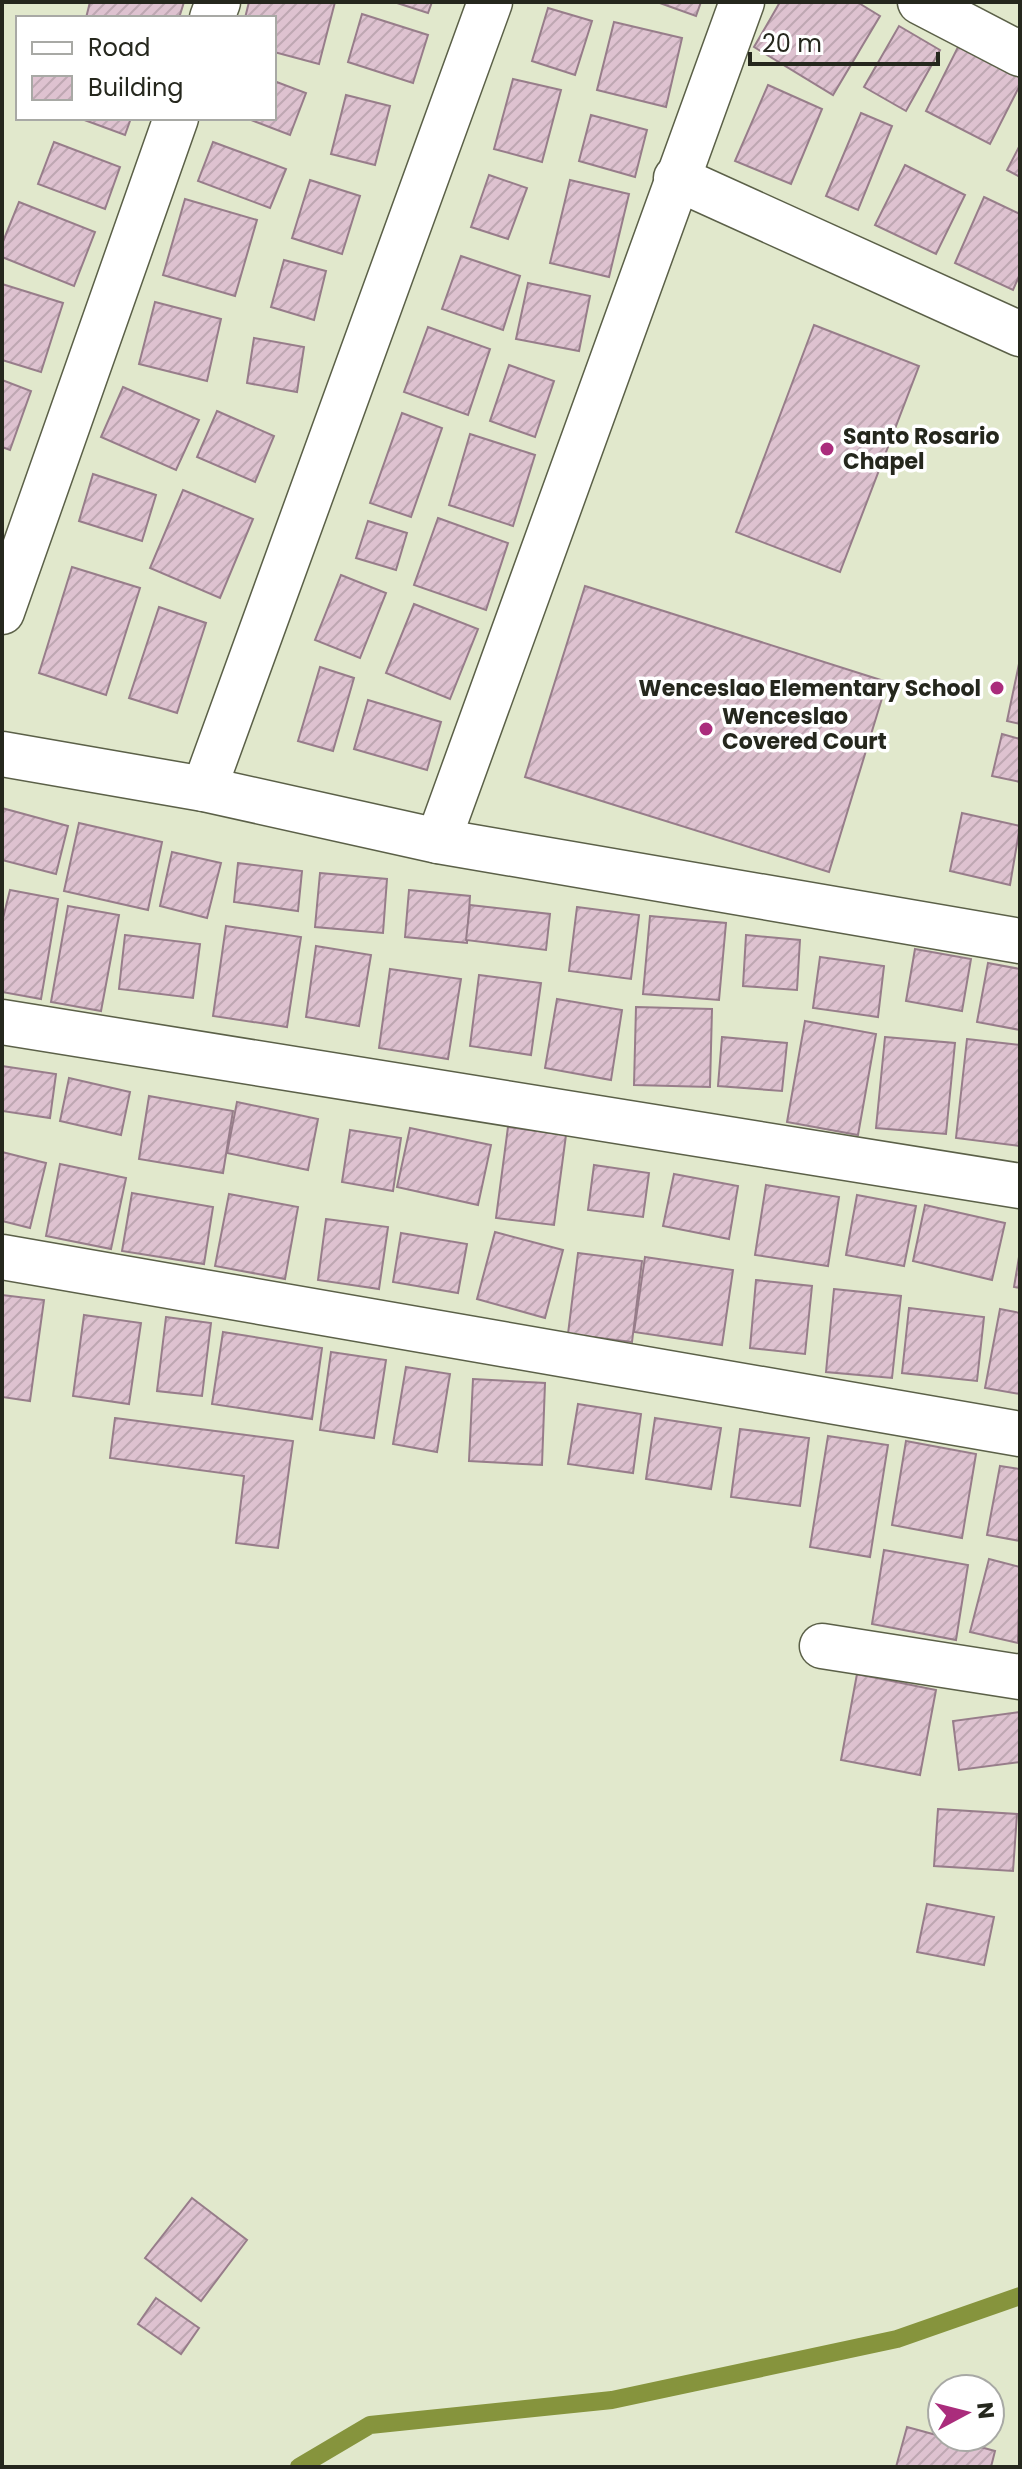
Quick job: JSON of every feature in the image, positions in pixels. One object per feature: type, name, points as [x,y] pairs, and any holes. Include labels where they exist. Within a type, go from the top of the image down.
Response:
[{"type":"street","points":[[204,789],[490,2]]},
{"type":"street","points":[[438,841],[742,2]]},
{"type":"street","points":[[920,2],[1020,54]]},
{"type":"street","points":[[2,612],[175,120]]},
{"type":"street","points":[[676,178],[1020,334]]},
{"type":"street","points":[[2,754],[204,789],[438,841],[1020,941]]},
{"type":"street","points":[[2,1022],[1020,1186]]},
{"type":"street","points":[[2,1257],[1020,1434]]},
{"type":"street","points":[[822,1646],[1020,1677]]},
{"type":"building","points":[[90,2],[184,2],[180,16],[86,16]]},
{"type":"building","points":[[249,2],[335,2],[319,64],[276,53],[276,16],[246,16]]},
{"type":"building","points":[[394,2],[432,2],[428,13]]},
{"type":"building","points":[[657,2],[701,2],[696,16]]},
{"type":"building","points":[[780,2],[857,2],[880,16],[833,95],[754,47]]},
{"type":"building","points":[[548,8],[592,21],[575,75],[532,61]]},
{"type":"building","points":[[362,14],[428,35],[413,83],[348,62]]},
{"type":"building","points":[[614,22],[682,38],[666,107],[597,90]]},
{"type":"building","points":[[899,26],[940,50],[906,111],[864,87]]},
{"type":"building","points":[[959,45],[1020,77],[1020,85],[990,144],[926,111]]},
{"type":"building","points":[[513,79],[561,90],[542,162],[494,149]]},
{"type":"building","points":[[276,82],[306,93],[290,135],[251,120],[276,120]]},
{"type":"building","points":[[768,85],[822,109],[791,184],[735,161]]},
{"type":"building","points":[[346,95],[390,106],[375,165],[331,154]]},
{"type":"building","points":[[861,113],[892,126],[858,210],[826,196]]},
{"type":"building","points":[[591,115],[647,130],[635,177],[579,161]]},
{"type":"building","points":[[84,120],[130,120],[125,135]]},
{"type":"building","points":[[54,142],[120,167],[105,209],[38,184]]},
{"type":"building","points":[[213,142],[286,169],[270,208],[198,181]]},
{"type":"building","points":[[1020,145],[1020,177],[1007,170]]},
{"type":"building","points":[[905,165],[965,195],[936,254],[875,225]]},
{"type":"building","points":[[489,175],[527,188],[508,239],[471,227]]},
{"type":"building","points":[[310,180],[360,196],[342,254],[292,238]]},
{"type":"building","points":[[570,180],[629,194],[609,277],[550,263]]},
{"type":"building","points":[[984,197],[1020,214],[1020,274],[1013,290],[955,263]]},
{"type":"building","points":[[185,199],[257,220],[235,296],[163,275]]},
{"type":"building","points":[[19,202],[95,232],[74,286],[2,257],[2,244]]},
{"type":"building","points":[[461,256],[520,276],[503,330],[442,309]]},
{"type":"building","points":[[284,260],[326,271],[314,320],[271,307]]},
{"type":"building","points":[[528,283],[590,296],[579,351],[516,339]]},
{"type":"building","points":[[2,284],[63,303],[41,372],[2,360]]},
{"type":"building","points":[[155,302],[221,319],[207,381],[139,364]]},
{"type":"building","name":"Santo Rosario Chapel","points":[[814,325],[919,366],[840,572],[736,532]]},
{"type":"building","points":[[428,327],[490,349],[468,415],[404,392]]},
{"type":"building","points":[[254,338],[304,347],[297,392],[247,383]]},
{"type":"building","points":[[509,365],[554,381],[535,437],[490,421]]},
{"type":"building","points":[[2,380],[31,391],[10,450],[2,447]]},
{"type":"building","points":[[123,387],[199,420],[176,470],[101,437]]},
{"type":"building","points":[[217,411],[274,436],[255,482],[197,457]]},
{"type":"building","points":[[402,413],[442,428],[411,517],[370,503]]},
{"type":"building","points":[[470,434],[535,455],[513,526],[449,505]]},
{"type":"building","points":[[93,474],[156,495],[142,541],[79,521]]},
{"type":"building","points":[[183,490],[253,519],[220,598],[150,568]]},
{"type":"building","points":[[438,518],[508,543],[486,610],[414,585]]},
{"type":"building","points":[[368,521],[407,533],[396,570],[356,558]]},
{"type":"building","points":[[72,567],[140,588],[106,695],[39,673]]},
{"type":"building","points":[[341,575],[386,593],[360,658],[315,640]]},
{"type":"building","name":"Wenceslao Covered Court","points":[[585,586],[887,682],[829,872],[525,777]]},
{"type":"building","points":[[414,604],[478,629],[450,699],[386,673]]},
{"type":"building","points":[[159,607],[206,623],[177,713],[129,698]]},
{"type":"building","points":[[1020,659],[1020,724],[1007,721]]},
{"type":"building","points":[[320,667],[354,678],[333,751],[298,741]]},
{"type":"building","points":[[368,700],[441,722],[427,770],[354,749]]},
{"type":"building","points":[[1002,734],[1020,739],[1020,782],[992,776]]},
{"type":"building","points":[[2,808],[68,826],[56,874],[2,860]]},
{"type":"building","points":[[962,813],[1020,826],[1010,885],[950,871]]},
{"type":"building","points":[[79,823],[162,842],[148,910],[64,891]]},
{"type":"building","points":[[172,852],[221,863],[207,918],[160,906]]},
{"type":"building","points":[[238,863],[302,871],[298,911],[234,902]]},
{"type":"building","points":[[320,873],[387,879],[383,933],[315,927]]},
{"type":"building","points":[[10,890],[58,899],[41,999],[2,992],[2,922]]},
{"type":"building","points":[[409,890],[470,896],[467,943],[405,937]]},
{"type":"building","points":[[470,905],[550,914],[546,950],[466,940]]},
{"type":"building","points":[[68,906],[119,915],[101,1011],[51,1002]]},
{"type":"building","points":[[577,907],[639,915],[631,979],[569,971]]},
{"type":"building","points":[[650,916],[726,923],[719,1000],[643,994]]},
{"type":"building","points":[[226,926],[301,937],[287,1027],[213,1016]]},
{"type":"building","points":[[125,935],[200,944],[193,998],[119,989]]},
{"type":"building","points":[[746,935],[800,940],[797,990],[743,986]]},
{"type":"building","points":[[316,946],[371,955],[359,1026],[306,1017]]},
{"type":"building","points":[[915,949],[971,959],[962,1011],[906,1001]]},
{"type":"building","points":[[820,957],[884,966],[878,1017],[813,1008]]},
{"type":"building","points":[[988,963],[1020,969],[1020,1030],[977,1022]]},
{"type":"building","points":[[390,969],[461,979],[448,1059],[379,1048]]},
{"type":"building","points":[[479,975],[541,983],[531,1055],[470,1046]]},
{"type":"building","points":[[557,999],[622,1010],[611,1080],[545,1068]]},
{"type":"building","points":[[636,1007],[712,1009],[710,1087],[634,1085]]},
{"type":"building","points":[[805,1021],[876,1034],[858,1135],[787,1122]]},
{"type":"building","points":[[722,1037],[787,1043],[782,1091],[718,1086]]},
{"type":"building","points":[[885,1037],[955,1043],[946,1134],[876,1128]]},
{"type":"building","points":[[967,1039],[1020,1045],[1020,1146],[956,1138]]},
{"type":"building","points":[[2,1066],[56,1074],[50,1118],[2,1111]]},
{"type":"building","points":[[69,1078],[130,1092],[121,1135],[60,1121]]},
{"type":"building","points":[[149,1096],[233,1111],[223,1173],[139,1159]]},
{"type":"building","points":[[237,1102],[318,1119],[308,1170],[227,1153]]},
{"type":"building","points":[[508,1127],[566,1135],[554,1225],[496,1218]]},
{"type":"building","points":[[410,1128],[491,1145],[478,1205],[397,1187]]},
{"type":"building","points":[[350,1130],[401,1138],[393,1191],[342,1182]]},
{"type":"building","points":[[2,1152],[46,1163],[30,1228],[2,1221]]},
{"type":"building","points":[[60,1164],[126,1178],[111,1249],[46,1236]]},
{"type":"building","points":[[594,1165],[649,1173],[643,1217],[588,1210]]},
{"type":"building","points":[[674,1174],[738,1186],[729,1239],[663,1226]]},
{"type":"building","points":[[766,1185],[839,1197],[828,1266],[755,1255]]},
{"type":"building","points":[[132,1193],[213,1207],[204,1264],[122,1251]]},
{"type":"building","points":[[229,1194],[298,1207],[285,1279],[215,1266]]},
{"type":"building","points":[[857,1195],[916,1206],[904,1266],[846,1255]]},
{"type":"building","points":[[925,1205],[1005,1223],[992,1280],[913,1261]]},
{"type":"building","points":[[326,1219],[388,1227],[379,1289],[318,1280]]},
{"type":"building","points":[[495,1232],[563,1250],[545,1318],[477,1299]]},
{"type":"building","points":[[401,1233],[467,1244],[458,1293],[393,1282]]},
{"type":"building","points":[[1020,1251],[1020,1288],[1014,1287]]},
{"type":"building","points":[[578,1253],[642,1261],[632,1342],[568,1334]]},
{"type":"building","points":[[645,1257],[733,1270],[722,1345],[634,1332]]},
{"type":"building","points":[[756,1280],[812,1286],[805,1354],[750,1348]]},
{"type":"building","points":[[834,1289],[901,1296],[892,1378],[826,1372]]},
{"type":"building","points":[[2,1295],[44,1300],[30,1401],[2,1397]]},
{"type":"building","points":[[909,1308],[984,1317],[977,1381],[902,1373]]},
{"type":"building","points":[[1000,1309],[1020,1313],[1020,1394],[985,1388]]},
{"type":"building","points":[[84,1315],[141,1323],[129,1404],[73,1396]]},
{"type":"building","points":[[166,1317],[211,1323],[202,1396],[157,1391]]},
{"type":"building","points":[[223,1332],[322,1348],[312,1419],[212,1404]]},
{"type":"building","points":[[331,1352],[386,1360],[374,1438],[320,1430]]},
{"type":"building","points":[[406,1367],[450,1374],[437,1452],[393,1444]]},
{"type":"building","points":[[473,1379],[545,1383],[542,1465],[469,1461]]},
{"type":"building","points":[[578,1404],[641,1414],[633,1473],[568,1464]]},
{"type":"building","points":[[115,1418],[293,1441],[278,1548],[236,1543],[244,1476],[110,1458]]},
{"type":"building","points":[[655,1418],[721,1428],[711,1489],[646,1479]]},
{"type":"building","points":[[740,1429],[809,1438],[800,1506],[731,1497]]},
{"type":"building","points":[[828,1436],[888,1445],[870,1557],[810,1547]]},
{"type":"building","points":[[906,1441],[976,1454],[962,1538],[892,1525]]},
{"type":"building","points":[[1000,1466],[1020,1469],[1020,1541],[987,1535]]},
{"type":"building","points":[[884,1550],[968,1565],[956,1640],[872,1624]]},
{"type":"building","points":[[989,1559],[1020,1567],[1018,1643],[970,1632]]},
{"type":"building","points":[[857,1674],[936,1690],[920,1775],[841,1760]]},
{"type":"building","points":[[1020,1712],[1020,1762],[959,1770],[953,1721]]},
{"type":"building","points":[[938,1809],[1017,1814],[1013,1871],[934,1866]]},
{"type":"building","points":[[927,1904],[994,1917],[984,1965],[917,1952]]},
{"type":"building","points":[[192,2198],[247,2240],[201,2301],[145,2258]]},
{"type":"building","points":[[156,2298],[199,2328],[181,2354],[138,2324]]},
{"type":"building","points":[[907,2427],[926,2432],[926,2453],[994,2453],[991,2467],[896,2467]]},
{"type":"waterway","points":[[299,2467],[370,2425],[612,2400],[897,2339],[1020,2296]]},
{"type":"place","name":"Santo Rosario Chapel","points":[[827,449]]},
{"type":"place","name":"Wenceslao Elementary School","points":[[997,688]]},
{"type":"place","name":"Wenceslao Covered Court","points":[[706,729]]}]
